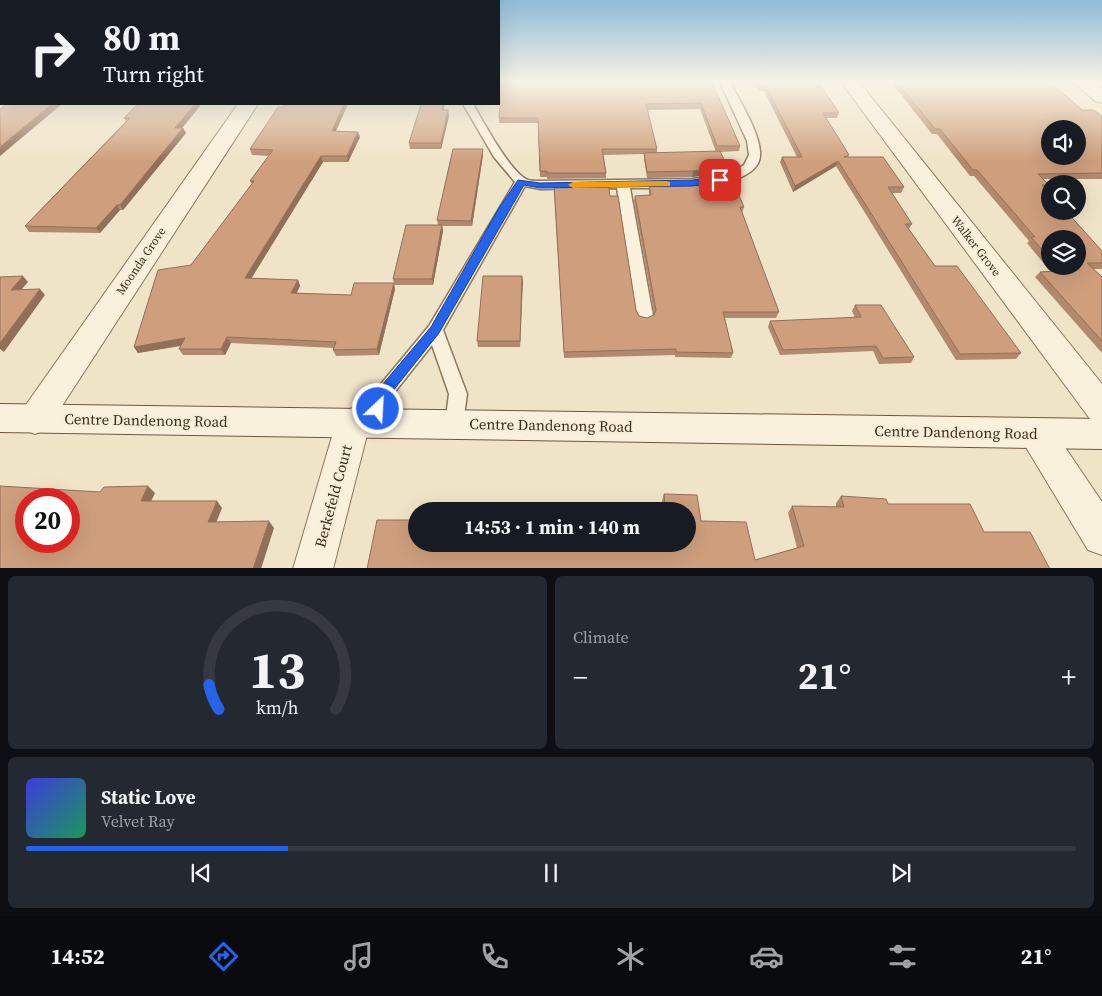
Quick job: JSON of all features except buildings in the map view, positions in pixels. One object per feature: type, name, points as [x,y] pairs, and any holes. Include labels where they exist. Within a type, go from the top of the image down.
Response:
[{"type":"street","name":"Moonda Grove","points":[[34,419],[245,109]]},
{"type":"street","name":"Walker Grove","points":[[870,109],[1102,409]]},
{"type":"street","name":"Centre Dandenong Road","points":[[0,418],[1102,434]]},
{"type":"street","name":"Berkefeld Court","points":[[313,568],[364,423]]},
{"type":"street","points":[[1036,433],[1102,536]]},
{"type":"lane","points":[[471,109],[513,174],[521,182],[540,186],[623,185],[720,180],[739,174],[749,166],[755,155],[753,141],[738,109]]},
{"type":"lane","points":[[364,423],[382,395],[435,330],[504,208],[521,182]]},
{"type":"lane","points":[[623,185],[645,316]]},
{"type":"lane","points":[[435,330],[458,394],[454,424]]},
{"type":"slow traffic","points":[[573,185],[667,184]]},
{"type":"route","points":[[378,409],[382,395],[435,330],[504,208],[521,182],[540,186],[692,183],[720,180]]}]
